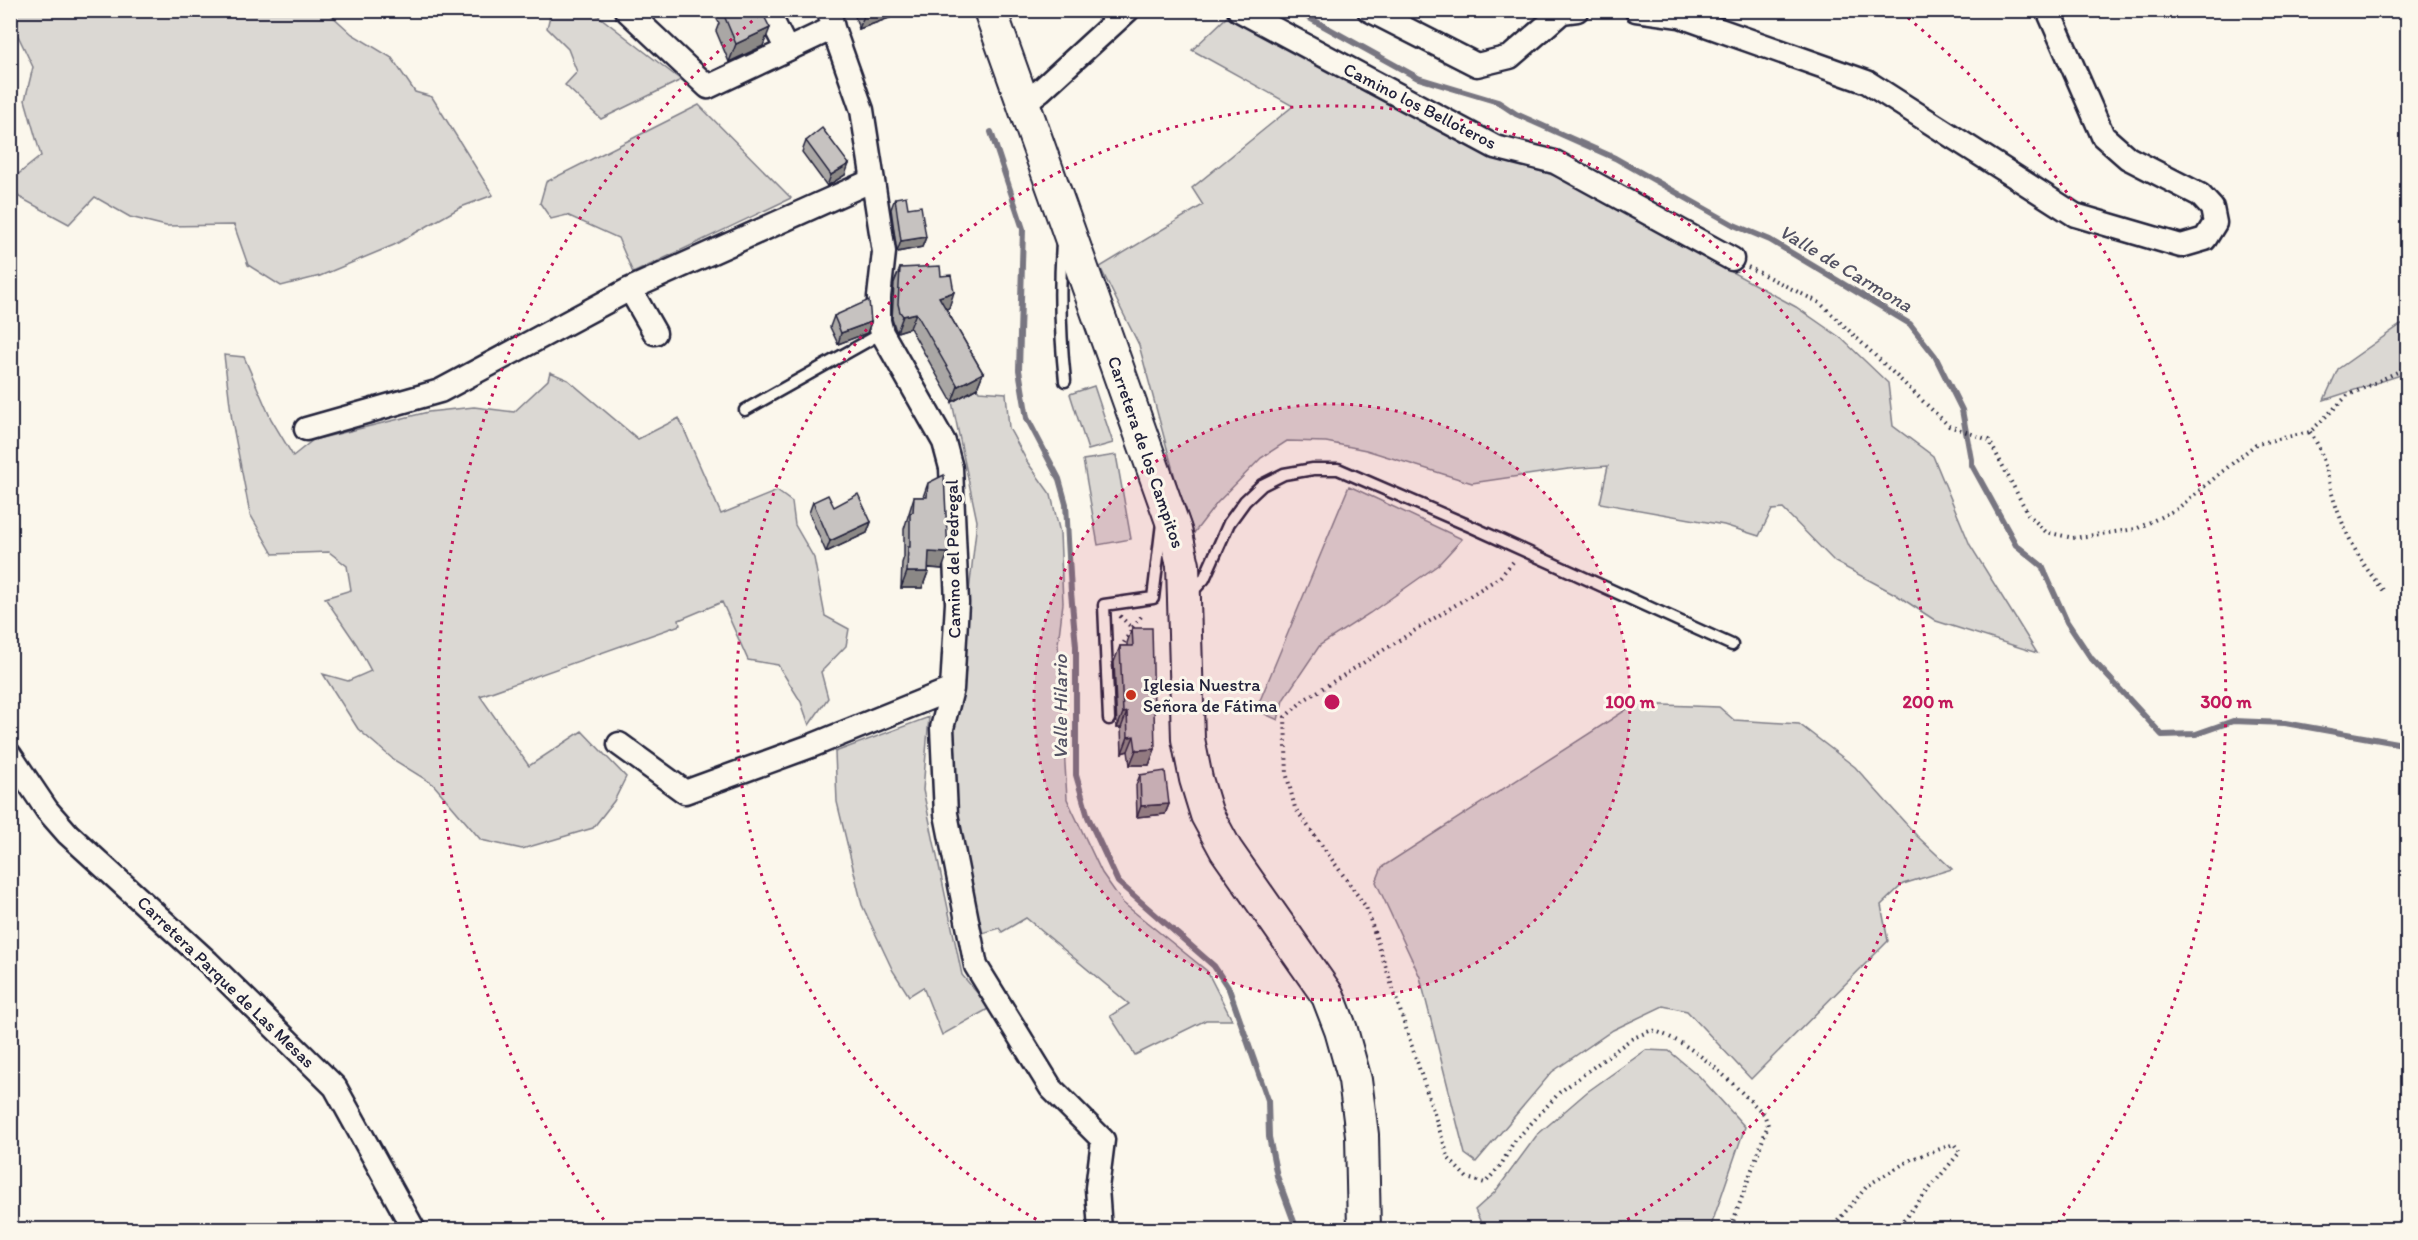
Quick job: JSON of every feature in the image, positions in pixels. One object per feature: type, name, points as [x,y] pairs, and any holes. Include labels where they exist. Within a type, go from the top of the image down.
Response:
[{"type":"main road","name":"Carretera de los Campitos","points":[[990,10],[1175,530],[1183,565],[1168,600],[1188,739],[1196,779],[1207,815],[1226,850],[1328,996],[1341,1030],[1355,1080],[1362,1135],[1364,1230]]},
{"type":"street","points":[[626,10],[708,87],[786,48],[831,19]]},
{"type":"street","points":[[767,10],[786,48]]},
{"type":"street","points":[[1024,103],[1128,10]]},
{"type":"street","name":"Camino los Belloteros","points":[[1239,10],[1261,18],[1495,147],[1555,162],[1732,259]]},
{"type":"street","points":[[1369,10],[1477,65],[1510,57],[1562,12],[1577,10]]},
{"type":"street","points":[[1636,10],[1680,16],[1867,82],[2075,214],[2181,246],[2205,240],[2215,223],[2212,208],[2200,195],[2128,158],[2103,135],[2048,10]]},
{"type":"street","name":"Camino del Pedregal","points":[[831,19],[862,110],[884,252],[879,297],[879,321],[882,333],[944,442],[951,468],[957,603],[952,689],[942,728],[946,814],[976,966],[1051,1088],[1103,1140],[1097,1188],[1100,1230]]},
{"type":"street","points":[[306,429],[440,391],[630,289],[873,180]]},
{"type":"street","points":[[630,289],[655,333]]},
{"type":"street","points":[[619,744],[685,792],[810,746],[952,689]]},
{"type":"street","name":"Carretera Parque de Las Mesas","points":[[10,755],[47,810],[68,834],[208,962],[335,1087],[414,1230]]},
{"type":"lane","points":[[1064,216],[1059,285],[1060,333],[1065,381]]},
{"type":"lane","points":[[745,410],[882,333]]},
{"type":"lane","points":[[1109,720],[1104,605],[1168,600],[1203,579],[1229,523],[1245,501],[1262,485],[1284,474],[1313,469],[1338,469],[1732,645]]},
{"type":"path","points":[[1732,259],[1820,303],[1949,426],[1989,440],[2028,514],[2046,532],[2073,538],[2136,529],[2177,509],[2256,444],[2310,432],[2347,396],[2408,367]]},
{"type":"path","points":[[2310,432],[2318,443],[2336,505],[2354,548],[2364,568],[2384,591]]},
{"type":"path","points":[[1522,550],[1500,577],[1304,700],[1285,717],[1287,776],[1295,808],[1366,907],[1449,1159],[1467,1178],[1485,1183],[1502,1165],[1513,1143],[1560,1092],[1631,1039],[1652,1030],[1673,1037],[1707,1060],[1764,1114],[1768,1125],[1730,1230]]},
{"type":"path","points":[[1119,653],[1132,628],[1168,600]]},
{"type":"path","points":[[1104,605],[1114,611],[1139,636]]},
{"type":"path","points":[[1830,1230],[1868,1185],[1912,1159],[1954,1144],[1960,1152],[1895,1230]]},
{"type":"shaded area","points":[[11,10],[334,11],[329,13],[352,34],[392,58],[415,92],[432,97],[493,195],[461,207],[394,245],[320,276],[281,286],[248,265],[234,225],[166,226],[130,217],[95,197],[69,224],[19,197],[11,180],[41,156],[25,100],[33,67],[11,21]]},
{"type":"shaded area","points":[[592,11],[681,80],[601,119],[565,85],[577,72],[568,49],[547,28],[551,12]]},
{"type":"shaded area","points":[[1230,14],[1332,73],[1485,155],[1556,176],[1796,307],[1841,338],[1888,383],[1893,426],[1933,456],[1970,545],[2037,653],[1936,621],[1895,594],[1835,562],[1783,509],[1772,510],[1759,536],[1724,525],[1600,503],[1608,466],[1568,469],[1472,483],[1366,450],[1326,442],[1287,441],[1261,458],[1217,503],[1194,533],[1177,485],[1139,345],[1100,267],[1203,205],[1192,188],[1293,106],[1192,50]]},
{"type":"shaded area","points":[[699,105],[791,198],[633,273],[618,238],[567,215],[551,219],[540,203],[546,182]]},
{"type":"shaded area","points":[[2407,323],[2407,373],[2324,400],[2338,369],[2399,326]]},
{"type":"shaded area","points":[[224,355],[244,357],[271,419],[293,456],[313,440],[428,412],[474,407],[514,412],[548,380],[550,372],[568,380],[638,439],[679,418],[721,514],[777,491],[792,502],[795,525],[814,558],[825,616],[849,629],[846,646],[821,672],[828,698],[809,725],[801,702],[778,665],[748,660],[722,602],[679,620],[680,625],[480,696],[529,766],[582,731],[626,777],[614,801],[593,828],[522,849],[481,840],[433,784],[394,760],[358,729],[323,674],[348,681],[371,671],[357,645],[325,598],[351,590],[347,566],[329,552],[273,554],[250,514],[232,421]]},
{"type":"shaded area","points":[[1094,386],[1113,443],[1088,450],[1070,394]]},
{"type":"shaded area","points":[[977,388],[979,391],[1006,393],[1009,428],[1028,463],[1051,495],[1060,533],[1063,603],[1058,644],[1067,799],[1102,873],[1123,903],[1207,971],[1232,1020],[1206,1020],[1135,1055],[1110,1016],[1129,1004],[1026,918],[1002,932],[999,928],[982,933],[972,905],[954,815],[951,726],[964,677],[969,592],[977,521],[952,402]]},
{"type":"shaded area","points":[[1116,455],[1131,539],[1098,545],[1083,460]]},
{"type":"shaded area","points":[[1349,486],[1462,539],[1438,565],[1320,645],[1283,700],[1278,720],[1256,710]]},
{"type":"shaded area","points":[[1635,704],[1719,707],[1734,720],[1799,724],[1855,767],[1917,836],[1952,869],[1903,884],[1881,905],[1888,941],[1751,1079],[1687,1011],[1663,1006],[1613,1030],[1552,1072],[1476,1162],[1465,1154],[1420,977],[1376,882],[1382,867]]},
{"type":"shaded area","points":[[929,717],[923,790],[962,975],[990,1008],[942,1035],[923,987],[909,996],[893,971],[862,905],[837,802],[835,752]]},
{"type":"shaded area","points":[[1646,1050],[1669,1051],[1699,1076],[1745,1127],[1710,1229],[1484,1229],[1475,1210],[1495,1192],[1537,1135],[1587,1092]]},
{"type":"building","points":[[727,10],[761,10],[770,28],[736,44],[723,13]]},
{"type":"building","points":[[822,128],[849,164],[831,175],[806,141]]},
{"type":"building","points":[[906,196],[908,208],[921,206],[926,237],[901,241],[895,198]]},
{"type":"building","points":[[940,266],[941,276],[951,275],[954,292],[939,297],[983,373],[958,386],[916,313],[903,316],[898,304],[900,268]]},
{"type":"building","points":[[869,300],[871,322],[841,333],[834,316]]},
{"type":"building","points":[[944,475],[948,553],[929,552],[928,572],[907,572],[910,513],[913,512],[914,497],[927,497],[928,483]]},
{"type":"building","points":[[858,494],[871,522],[830,541],[813,502],[828,495],[834,507]]},
{"type":"building","name":"Iglesia Nuestra Señora de Fátima","points":[[1132,628],[1152,628],[1155,749],[1136,750],[1134,736],[1128,737],[1127,712],[1123,713],[1120,646],[1133,646]]},
{"type":"building","points":[[1165,771],[1169,804],[1141,806],[1140,775]]},
{"type":"waterway","name":"Valle de Carmona","points":[[1295,10],[1418,78],[1498,102],[1516,114],[1615,158],[1734,225],[1770,240],[1910,324],[1935,356],[1962,410],[1972,465],[2016,545],[2042,566],[2067,622],[2091,658],[2162,735],[2196,734],[2233,721],[2285,723],[2408,745]]},
{"type":"waterway","name":"Valle Hilario","points":[[991,132],[1023,229],[1019,370],[1027,418],[1059,479],[1066,504],[1076,646],[1076,775],[1088,817],[1118,882],[1214,966],[1229,989],[1268,1100],[1269,1137],[1277,1176],[1297,1230]]},
{"type":"waterway","points":[[2100,1230],[2118,1224],[2151,1230]]},
{"type":"place","name":"Iglesia Nuestra Señora de Fátima","points":[[1131,695]]}]
